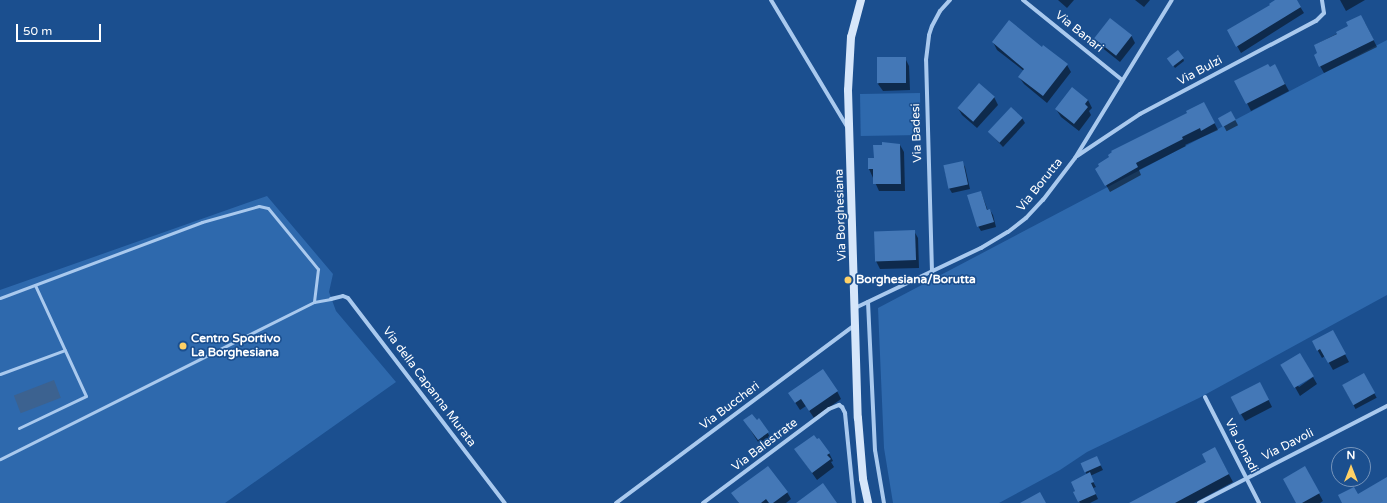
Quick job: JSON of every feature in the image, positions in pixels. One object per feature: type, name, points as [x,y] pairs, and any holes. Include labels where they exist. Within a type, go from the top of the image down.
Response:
[{"type":"street","points":[[771,0],[850,132]]},
{"type":"street","name":"Via Borghesiana","points":[[861,0],[854,24],[849,53],[848,90],[860,435],[863,479],[868,503]]},
{"type":"street","name":"Via Badesi","points":[[932,272],[926,60],[929,35],[932,26],[940,11],[950,0]]},
{"type":"street","name":"Via Banari","points":[[1022,0],[1122,80]]},
{"type":"street","name":"Via Borutta","points":[[855,308],[932,272],[991,242],[1021,223],[1043,200],[1075,158],[1172,0]]},
{"type":"street","name":"Via Bulzi","points":[[1075,158],[1140,114],[1316,21],[1324,13],[1322,0]]},
{"type":"street","name":"Via della Capanna Murata","points":[[331,299],[343,296],[348,298],[505,503]]},
{"type":"street","points":[[868,302],[875,450],[884,503]]},
{"type":"street","name":"Via Buccheri","points":[[616,503],[855,325]]},
{"type":"street","name":"Via Jonadi","points":[[1205,397],[1259,503]]},
{"type":"street","name":"Via Balestrate","points":[[703,503],[829,409],[839,405],[845,413],[854,503]]},
{"type":"street","name":"Via Davoli","points":[[1199,503],[1387,406]]},
{"type":"lane","points":[[0,298],[202,222],[259,206],[268,208],[318,269],[314,302]]},
{"type":"lane","points":[[19,428],[86,396],[35,285]]},
{"type":"lane","points":[[0,459],[314,302],[331,299]]},
{"type":"lane","points":[[0,374],[65,350]]},
{"type":"shaded area","points":[[1387,40],[1387,295],[1199,398],[1087,452],[1060,470],[999,503],[893,503],[884,448],[878,308]]},
{"type":"shaded area","points":[[920,93],[921,135],[861,136],[860,94]]},
{"type":"shaded area","name":"Centro Sportivo La Borghesiana","points":[[267,196],[333,274],[329,292],[336,311],[396,382],[225,503],[0,503],[0,290]]},
{"type":"shaded area","points":[[54,380],[61,398],[21,413],[14,395]]},
{"type":"building","points":[[1275,0],[1297,0],[1301,7],[1236,47],[1227,30],[1270,5],[1269,4]]},
{"type":"building","points":[[1361,15],[1374,40],[1319,67],[1314,55],[1317,53],[1314,45],[1337,34],[1336,32],[1348,26],[1346,22]]},
{"type":"building","points":[[1110,18],[1132,35],[1116,56],[1094,38]]},
{"type":"building","points":[[1009,20],[1042,47],[1043,45],[1068,64],[1043,96],[1018,77],[1024,69],[992,42]]},
{"type":"building","points":[[1178,50],[1184,58],[1173,66],[1167,58]]},
{"type":"building","points":[[877,57],[906,57],[906,83],[877,83]]},
{"type":"building","points":[[1268,64],[1270,67],[1275,64],[1285,84],[1246,104],[1234,81]]},
{"type":"building","points":[[979,83],[995,97],[973,122],[957,108]]},
{"type":"building","points":[[1072,87],[1088,100],[1085,104],[1088,107],[1074,124],[1055,109]]},
{"type":"building","points":[[1204,102],[1215,123],[1201,131],[1200,128],[1182,137],[1183,139],[1136,163],[1138,167],[1105,186],[1095,169],[1099,166],[1098,164],[1109,157],[1108,155],[1112,152],[1111,151],[1187,113],[1186,111]]},
{"type":"building","points":[[1011,107],[1023,118],[1000,143],[988,132]]},
{"type":"building","points":[[1231,111],[1236,120],[1223,127],[1218,118]]},
{"type":"building","points":[[882,142],[900,144],[901,184],[873,184],[873,169],[868,169],[868,158],[874,158],[873,145],[882,145]]},
{"type":"building","points":[[963,161],[968,184],[948,189],[943,165]]},
{"type":"building","points":[[981,191],[987,210],[990,209],[994,222],[977,227],[967,195]]},
{"type":"building","points":[[915,230],[916,260],[875,261],[874,231]]},
{"type":"building","points":[[1333,330],[1346,354],[1328,363],[1320,349],[1317,351],[1312,341]]},
{"type":"building","points":[[1300,353],[1314,376],[1294,388],[1280,365]]},
{"type":"building","points":[[823,369],[838,391],[809,411],[801,399],[795,403],[788,393]]},
{"type":"building","points":[[1364,373],[1375,393],[1353,405],[1342,385]]},
{"type":"building","points":[[1260,382],[1269,400],[1240,415],[1231,397]]},
{"type":"building","points":[[752,414],[757,420],[759,418],[769,432],[758,440],[743,420]]},
{"type":"building","points":[[814,435],[817,439],[819,438],[830,453],[827,455],[831,459],[812,473],[794,449]]},
{"type":"building","points":[[1215,447],[1229,474],[1175,503],[1129,503],[1206,462],[1202,454]]},
{"type":"building","points":[[1097,456],[1101,465],[1085,472],[1081,463]]},
{"type":"building","points":[[768,466],[788,492],[773,503],[769,503],[766,499],[761,503],[739,503],[731,493]]},
{"type":"building","points":[[1305,466],[1320,493],[1302,503],[1296,503],[1283,479]]},
{"type":"building","points":[[1090,472],[1094,482],[1091,483],[1096,494],[1078,502],[1073,492],[1075,491],[1071,482]]},
{"type":"building","points":[[1387,477],[1387,503],[1342,503],[1338,495],[1354,487],[1358,494]]},
{"type":"building","points":[[823,483],[837,503],[796,503]]},
{"type":"building","points":[[1040,492],[1046,503],[1020,503]]},
{"type":"place","name":"Borghesiana/Borutta","points":[[848,280]]},
{"type":"place","name":"Centro Sportivo La Borghesiana","points":[[183,346]]}]
